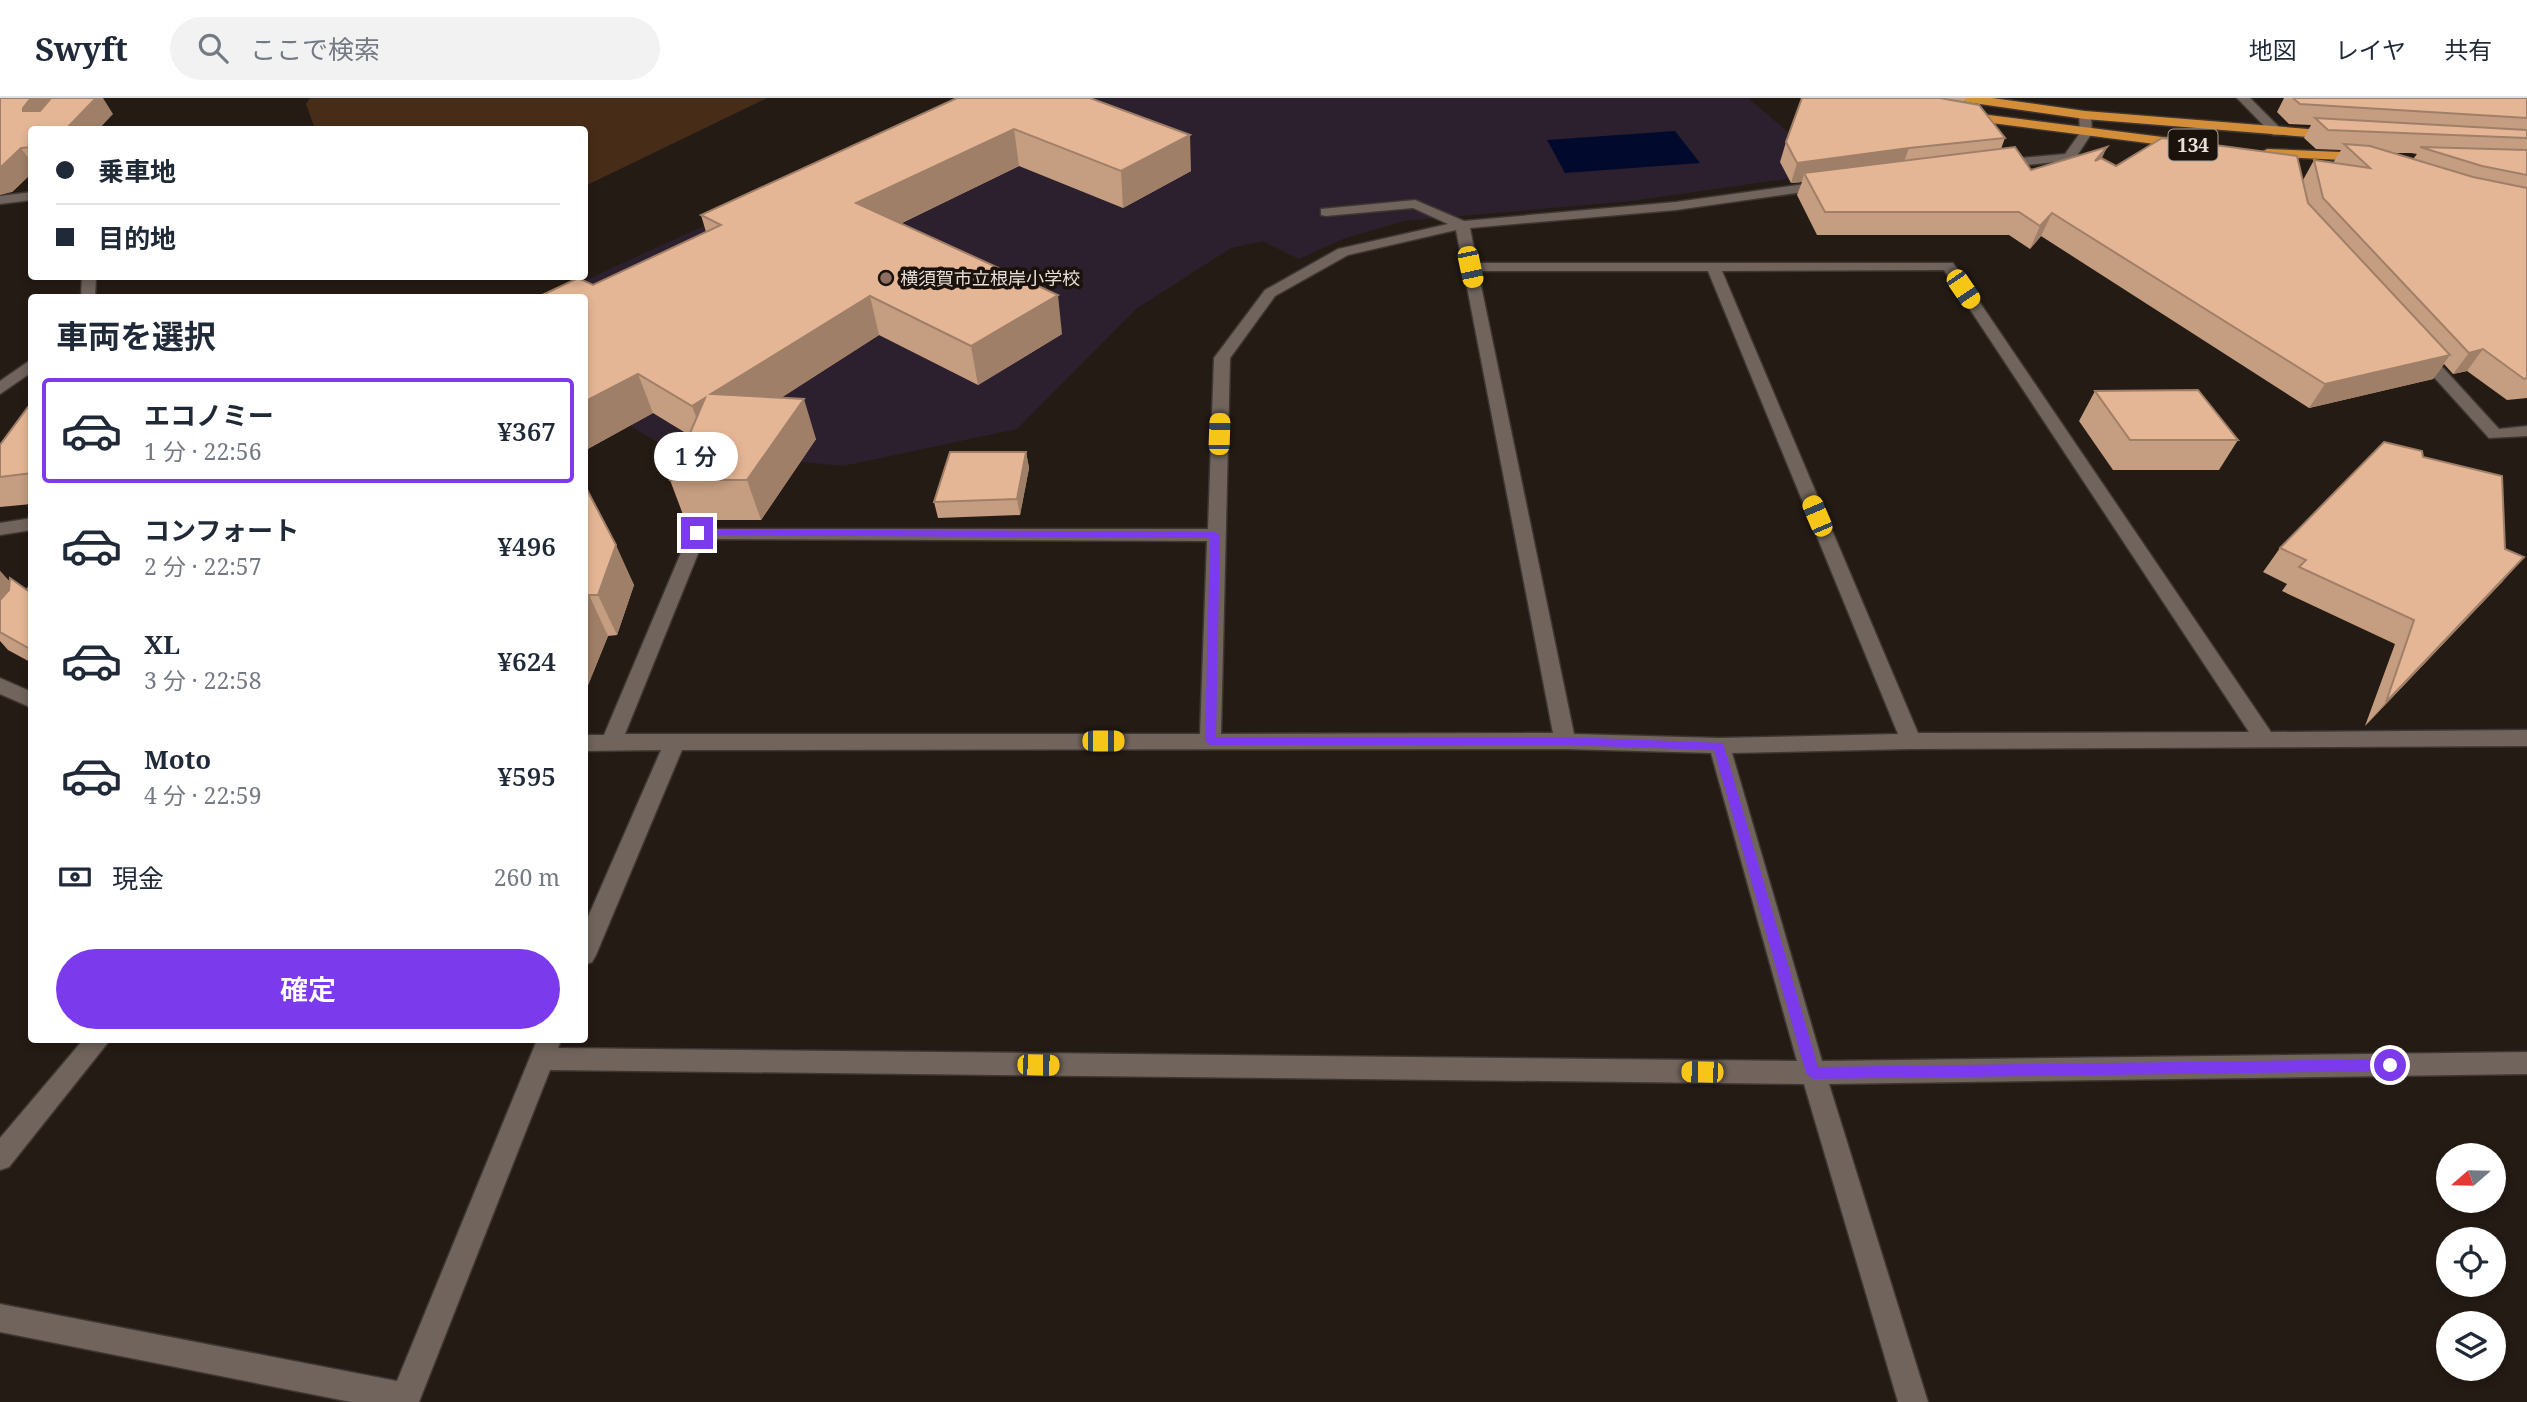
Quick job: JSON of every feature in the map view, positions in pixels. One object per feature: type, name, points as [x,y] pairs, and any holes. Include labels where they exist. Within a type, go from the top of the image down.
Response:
[{"type":"highway","name":"134","points":[[1966,98],[2085,115],[2343,136]]},
{"type":"highway","name":"134","points":[[1953,115],[2193,145]]},
{"type":"highway","name":"134","points":[[2247,151],[2289,162],[2351,156]]},
{"type":"street","points":[[2243,98],[2277,132]]},
{"type":"street","points":[[1976,166],[2068,157],[2086,133],[2085,115]]},
{"type":"street","points":[[2351,156],[2377,161]]},
{"type":"street","points":[[1210,741],[1222,358],[1270,293],[1343,252],[1462,225],[1676,206],[1849,182]]},
{"type":"street","points":[[0,200],[28,196]]},
{"type":"street","points":[[1326,212],[1415,204],[1462,225]]},
{"type":"street","points":[[1462,225],[1565,741]]},
{"type":"street","points":[[1713,266],[1911,741]]},
{"type":"street","points":[[1470,267],[1948,266],[2265,739]]},
{"type":"street","points":[[2411,343],[2495,434],[2527,431]]},
{"type":"street","points":[[0,389],[28,367]]},
{"type":"street","points":[[0,529],[28,525]]},
{"type":"street","points":[[611,742],[697,533],[1215,535]]},
{"type":"street","points":[[0,685],[28,699]]},
{"type":"street","points":[[588,743],[1565,741],[1719,746],[1911,741],[2527,738]]},
{"type":"street","points":[[588,946],[675,741]]},
{"type":"street","points":[[1719,746],[1813,1073],[1913,1402]]},
{"type":"street","points":[[0,1158],[96,1043]]},
{"type":"street","points":[[0,1318],[405,1400],[545,1049],[1813,1073],[2527,1063]]},
{"type":"shaded area","points":[[310,98],[767,98],[588,185],[588,126],[314,126],[306,104]]},
{"type":"shaded area","name":"横須賀市立根岸小学校","points":[[982,98],[1744,98],[1749,99],[1835,172],[1631,201],[1404,221],[1343,239],[1299,259],[1263,241],[1231,248],[1136,309],[1017,429],[843,466],[667,448],[588,400],[588,294],[556,294]]},
{"type":"water","points":[[1675,131],[1700,163],[1565,173],[1547,140]]},
{"type":"building","points":[[0,98],[31,98],[23,111],[40,111],[51,98],[96,98],[69,126],[28,126],[28,147],[21,148],[0,168]]},
{"type":"building","points":[[957,98],[1090,98],[1190,135],[1121,171],[1014,129],[856,203],[1058,295],[971,346],[870,296],[711,394],[804,399],[747,480],[670,480],[705,398],[692,406],[638,374],[588,400],[588,294],[544,294],[574,280],[582,280],[593,285],[721,225],[701,215]]},
{"type":"building","points":[[1802,98],[1940,98],[1979,105],[2005,138],[1797,163],[1786,142]]},
{"type":"building","points":[[2293,98],[2527,98],[2527,118],[2300,104]]},
{"type":"building","points":[[2315,118],[2527,130],[2527,138],[2328,130]]},
{"type":"building","points":[[2162,138],[2297,156],[2308,203],[2450,355],[2325,384],[2052,213],[2040,226],[2019,212],[1825,212],[1804,173],[2015,147],[2031,170],[2107,147],[2095,161],[2101,158],[2116,166]]},
{"type":"building","points":[[2344,144],[2370,146],[2473,177],[2527,188],[2527,378],[2524,379],[2483,349],[2469,353],[2323,198],[2314,160],[2370,168]]},
{"type":"building","points":[[2420,147],[2527,150],[2527,175],[2482,166]]},
{"type":"building","points":[[2198,390],[2238,440],[2130,440],[2095,391]]},
{"type":"building","points":[[28,407],[28,474],[0,477],[0,445]]},
{"type":"building","points":[[2384,442],[2422,451],[2423,457],[2502,476],[2505,549],[2524,557],[2386,702],[2414,620],[2299,567],[2306,560],[2280,548]]},
{"type":"building","points":[[950,452],[1026,452],[1017,499],[934,502]]},
{"type":"building","points":[[588,492],[616,545],[598,595],[588,597]]},
{"type":"building","points":[[10,578],[28,588],[28,648],[0,632],[0,600],[9,590]]},
{"type":"place","name":"横須賀市立根岸小学校","points":[[886,278]]},
{"type":"route","points":[[697,533],[1215,535],[1210,741],[1565,741],[1719,746],[1813,1073],[2390,1065]]}]
